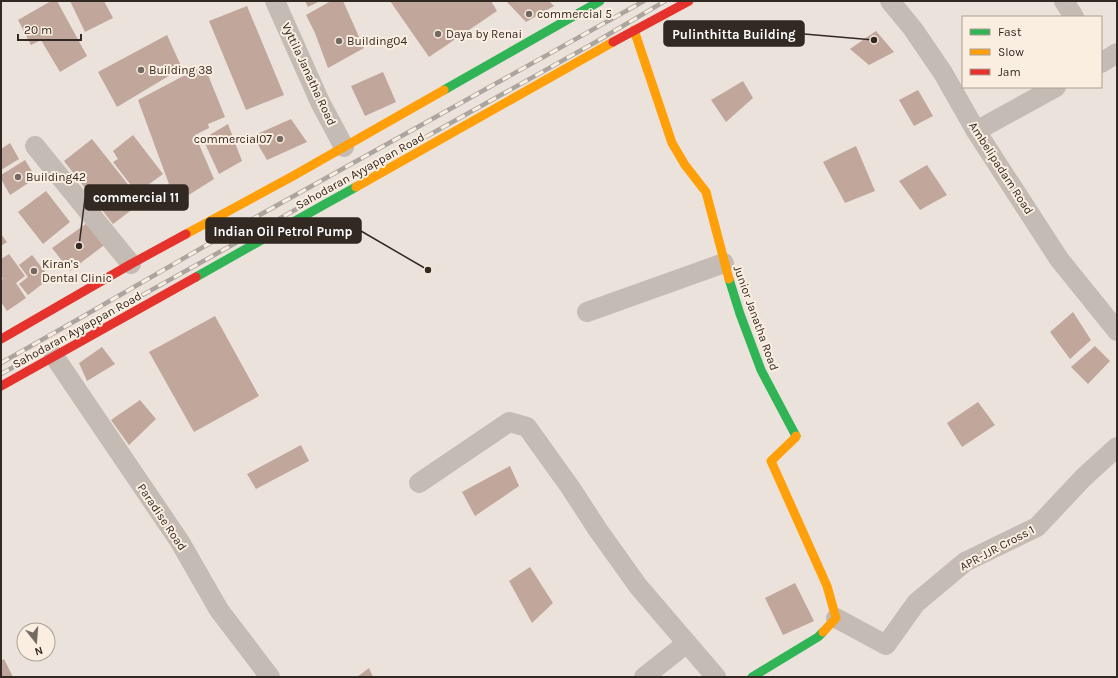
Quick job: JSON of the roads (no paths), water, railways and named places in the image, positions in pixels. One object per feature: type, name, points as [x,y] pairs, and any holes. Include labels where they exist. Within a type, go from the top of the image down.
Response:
[{"type":"main road","points":[[1,339],[131,264],[344,147],[577,7],[600,1]]},
{"type":"main road","name":"Sahodaran Ayyappan Road","points":[[1,386],[634,30],[689,1]]},
{"type":"main road","name":"Junior Janatha Road","points":[[634,30],[672,143],[685,165],[706,192],[724,263],[740,314],[761,370],[796,437],[771,461],[827,586],[836,618]]},
{"type":"main road","points":[[752,677],[818,637],[836,618]]},
{"type":"street","name":"Vyttila Janatha Road","points":[[275,1],[320,102],[344,147]]},
{"type":"street","name":"Ambelipadam Road","points":[[890,1],[913,29],[943,73],[976,131],[1060,259],[1117,331]]},
{"type":"street","points":[[1064,1],[1073,16]]},
{"type":"street","points":[[976,131],[1054,88]]},
{"type":"street","points":[[35,146],[131,264]]},
{"type":"street","points":[[587,312],[724,263]]},
{"type":"street","name":"Paradise Road","points":[[54,356],[180,542],[219,610],[270,677]]},
{"type":"street","points":[[419,483],[509,422],[527,427],[638,586],[716,677]]},
{"type":"street","name":"APR-JJR Cross 1","points":[[836,618],[886,645],[916,603],[965,562],[1037,527],[1083,478],[1117,447]]},
{"type":"street","points":[[644,677],[687,643]]},
{"type":"railway","points":[[1,363],[231,231],[644,1]]},
{"type":"railway","points":[[1,374],[594,43],[665,1]]},
{"type":"place","name":"commercial 5","points":[[529,14]]},
{"type":"place","name":"Daya by Renai","points":[[438,34]]},
{"type":"place","name":"Pulinthitta Building","points":[[874,40]]},
{"type":"place","name":"Building04","points":[[339,41]]},
{"type":"place","name":"Building 38","points":[[141,70]]},
{"type":"place","name":"commercial07","points":[[280,139]]},
{"type":"place","name":"Building42","points":[[18,177]]},
{"type":"place","name":"commercial 11","points":[[79,246]]},
{"type":"place","name":"Indian Oil Petrol Pump","points":[[428,270]]},
{"type":"place","name":"Kiran's Dental Clinic","points":[[34,271]]}]
